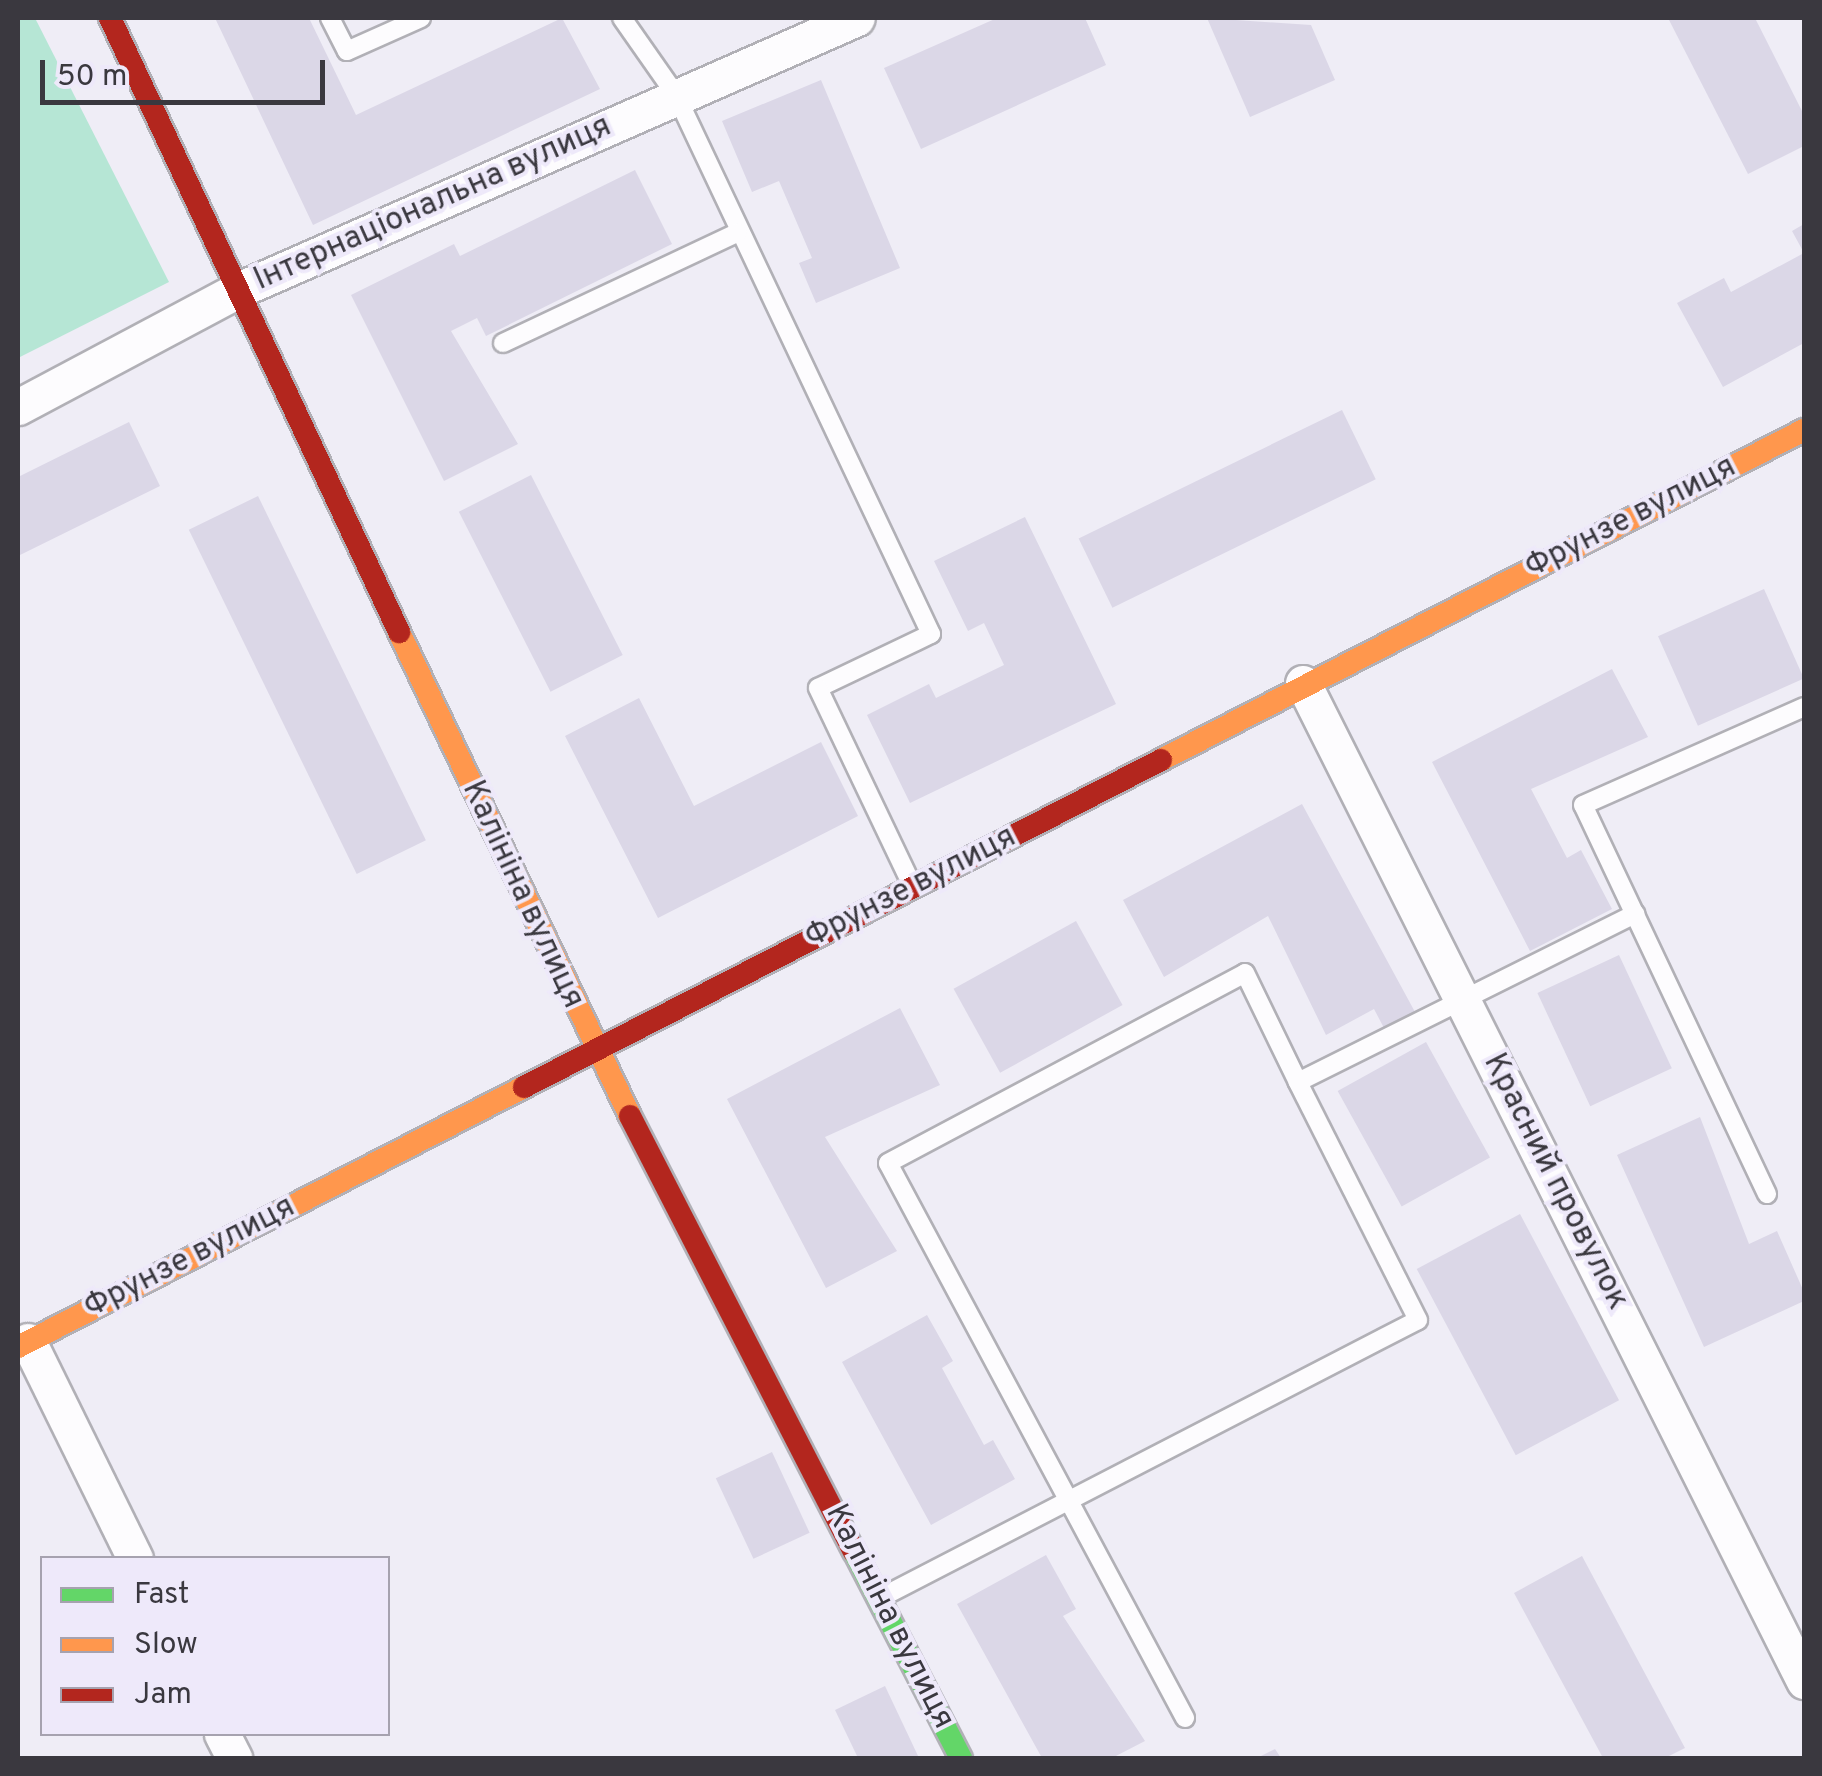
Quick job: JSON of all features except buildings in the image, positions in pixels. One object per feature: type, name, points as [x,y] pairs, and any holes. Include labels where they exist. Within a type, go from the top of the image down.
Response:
[{"type":"street","name":"Калініна вулиця","points":[[110,18],[596,1050],[961,1758]]},
{"type":"street","name":"Інтернаціональна вулиця","points":[[18,407],[236,291],[858,18]]},
{"type":"street","name":"Фрунзе вулиця","points":[[23,1344],[1303,683],[1804,430]]},
{"type":"street","name":"Красний провулок","points":[[1303,683],[1804,1681]]},
{"type":"street","points":[[23,1344],[135,1556]]},
{"type":"lane","points":[[330,18],[347,51],[422,18]]},
{"type":"lane","points":[[622,18],[676,95],[737,233],[931,634],[818,688],[913,887]]},
{"type":"lane","points":[[503,343],[737,233]]},
{"type":"lane","points":[[1767,1194],[1583,805],[1804,707]]},
{"type":"lane","points":[[1298,1082],[1635,914]]},
{"type":"lane","points":[[880,1598],[1070,1500],[1418,1320],[1244,974],[888,1163],[1070,1500],[1185,1718]]},
{"type":"green space","points":[[18,18],[35,18],[169,282],[18,358]]},
{"type":"traffic: fast","points":[[854,1551],[961,1758]]},
{"type":"traffic: slow","points":[[1161,760],[1804,430]]},
{"type":"traffic: slow","points":[[399,632],[630,1116]]},
{"type":"traffic: slow","points":[[18,1347],[524,1087]]},
{"type":"traffic: jam","points":[[110,18],[399,632]]},
{"type":"traffic: jam","points":[[524,1087],[1161,760]]},
{"type":"traffic: jam","points":[[630,1116],[854,1551]]}]
